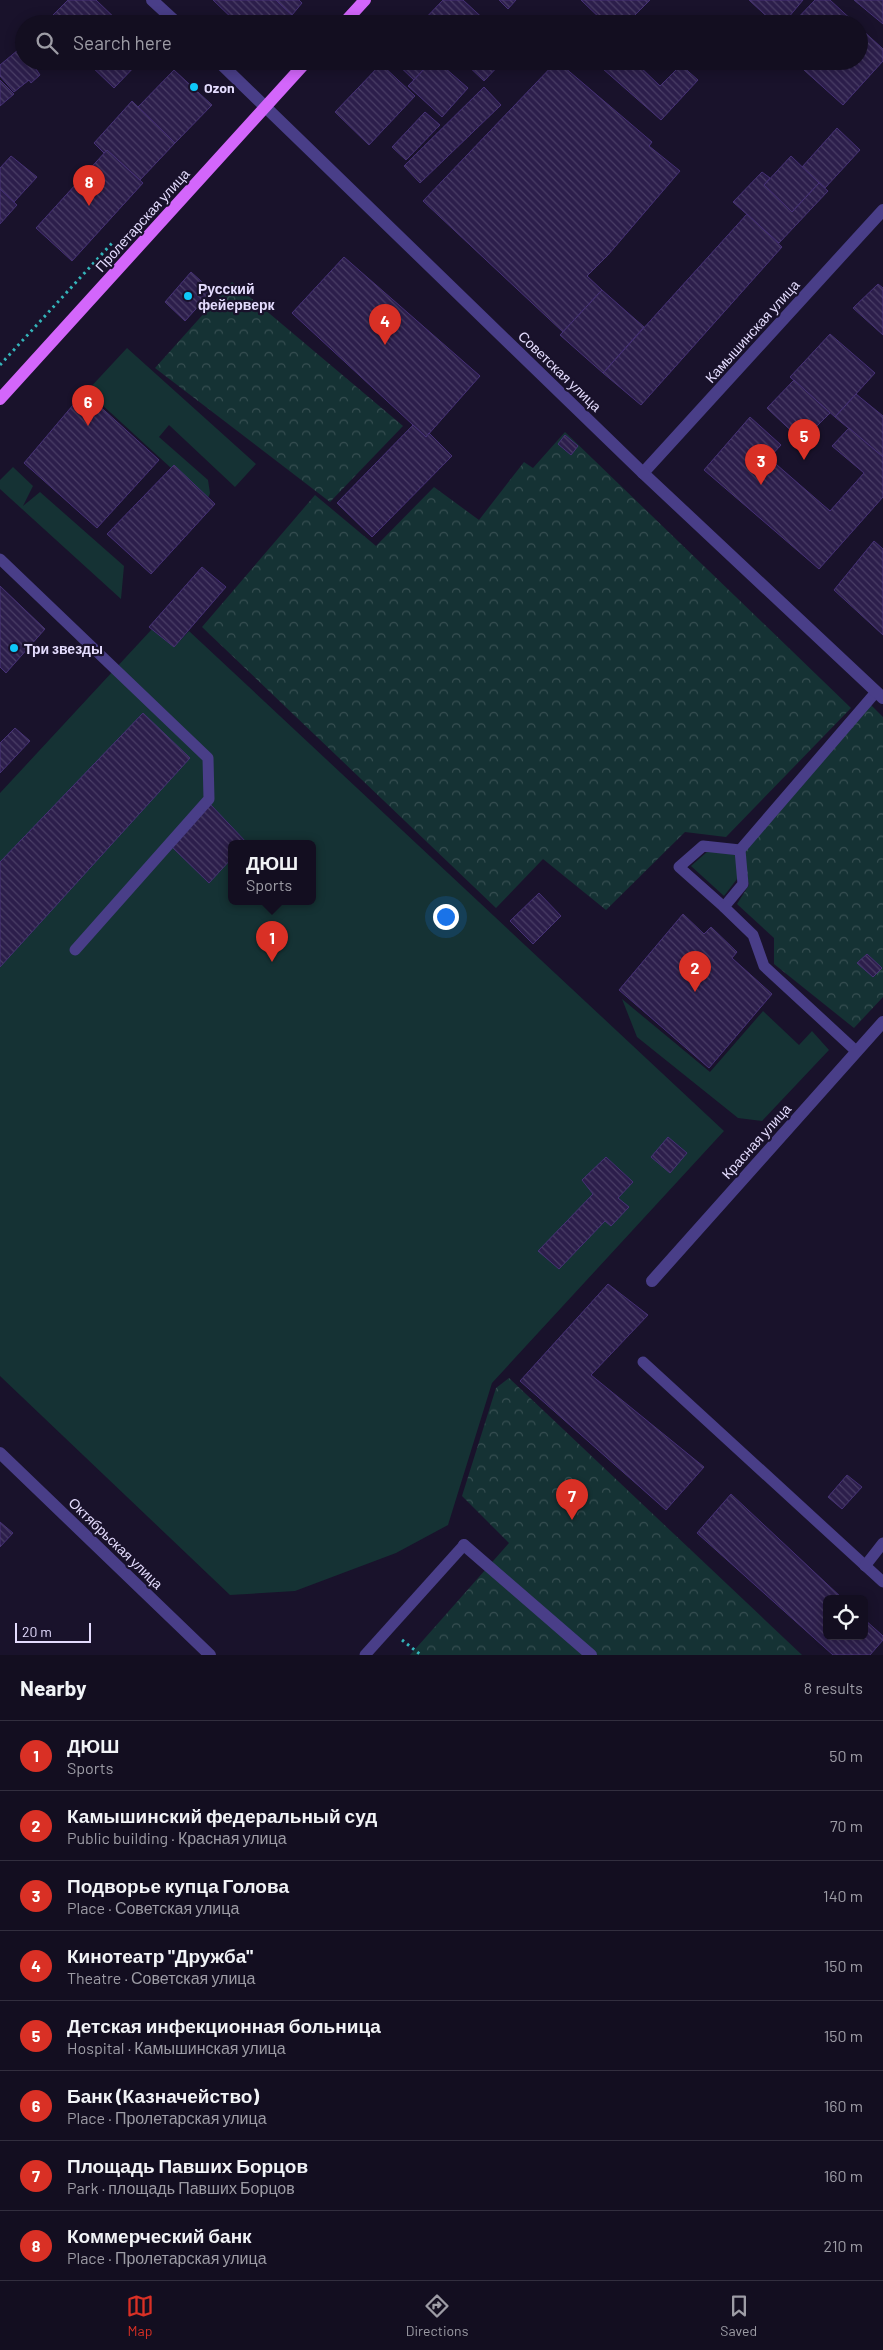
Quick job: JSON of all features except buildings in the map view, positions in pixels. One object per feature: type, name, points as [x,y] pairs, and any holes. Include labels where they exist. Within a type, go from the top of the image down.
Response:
[{"type":"main road","points":[[351,15],[365,0]]},
{"type":"main road","name":"Пролетарская улица","points":[[0,399],[299,70]]},
{"type":"street","points":[[152,0],[168,15]]},
{"type":"street","name":"Советская улица","points":[[228,70],[643,473],[879,695]]},
{"type":"street","name":"Камышинская улица","points":[[643,473],[883,210]]},
{"type":"street","name":"Красная улица","points":[[652,1281],[883,1022]]},
{"type":"street","name":"Октябрьская улица","points":[[0,1453],[210,1655]]},
{"type":"street","points":[[464,1545],[592,1655]]},
{"type":"lane","points":[[0,559],[208,758],[209,799],[75,950]]},
{"type":"lane","points":[[724,906],[743,884],[740,850],[879,695]]},
{"type":"lane","points":[[740,850],[704,846],[678,867],[724,906],[754,935],[764,966],[856,1051]]},
{"type":"lane","points":[[643,1362],[883,1582]]},
{"type":"lane","points":[[865,1566],[883,1543]]},
{"type":"lane","points":[[365,1655],[464,1545]]},
{"type":"green space","points":[[232,282],[403,426],[330,502],[155,368]]},
{"type":"green space","points":[[127,348],[256,464],[235,487],[169,425],[159,437],[208,480],[210,493],[207,501],[87,391]]},
{"type":"green space","points":[[565,432],[851,708],[726,837],[685,832],[606,910],[543,859],[496,908],[202,627],[315,495],[376,546],[434,487],[479,520],[524,462],[533,468]]},
{"type":"green space","points":[[13,467],[33,486],[23,506],[40,492],[124,566],[121,599],[0,489],[0,480]]},
{"type":"green space","points":[[152,629],[174,647],[189,631],[724,1131],[492,1383],[448,1525],[396,1553],[295,1591],[230,1595],[0,1376],[0,793]]},
{"type":"green space","points":[[869,703],[883,717],[883,997],[854,1028],[774,964],[774,938],[737,904],[749,885],[743,852]]},
{"type":"green space","points":[[708,851],[738,855],[737,879],[724,896],[691,866]]},
{"type":"green space","points":[[622,999],[710,1072],[763,1011],[799,1045],[812,1031],[829,1050],[762,1121],[738,1118],[637,1037]]},
{"type":"green space","points":[[509,1378],[802,1655],[410,1655],[509,1543],[462,1496],[496,1388]]},
{"type":"place","name":"Ozon","points":[[194,87]]},
{"type":"place","name":"Коммерческий банк","points":[[89,206]]},
{"type":"place","name":"Русский фейерверк","points":[[188,296]]},
{"type":"place","name":"Кинотеатр \"Дружба\"","points":[[385,345]]},
{"type":"place","name":"Банк (Казначейство)","points":[[88,426]]},
{"type":"place","name":"Детская инфекционная больница","points":[[804,460]]},
{"type":"place","name":"Подворье купца Голова","points":[[761,485]]},
{"type":"place","name":"Три звезды","points":[[14,648]]},
{"type":"place","name":"ДЮШ","points":[[272,962]]},
{"type":"place","name":"Камышинский федеральный суд","points":[[695,992]]},
{"type":"place","name":"Площадь Павших Борцов","points":[[572,1520]]}]
